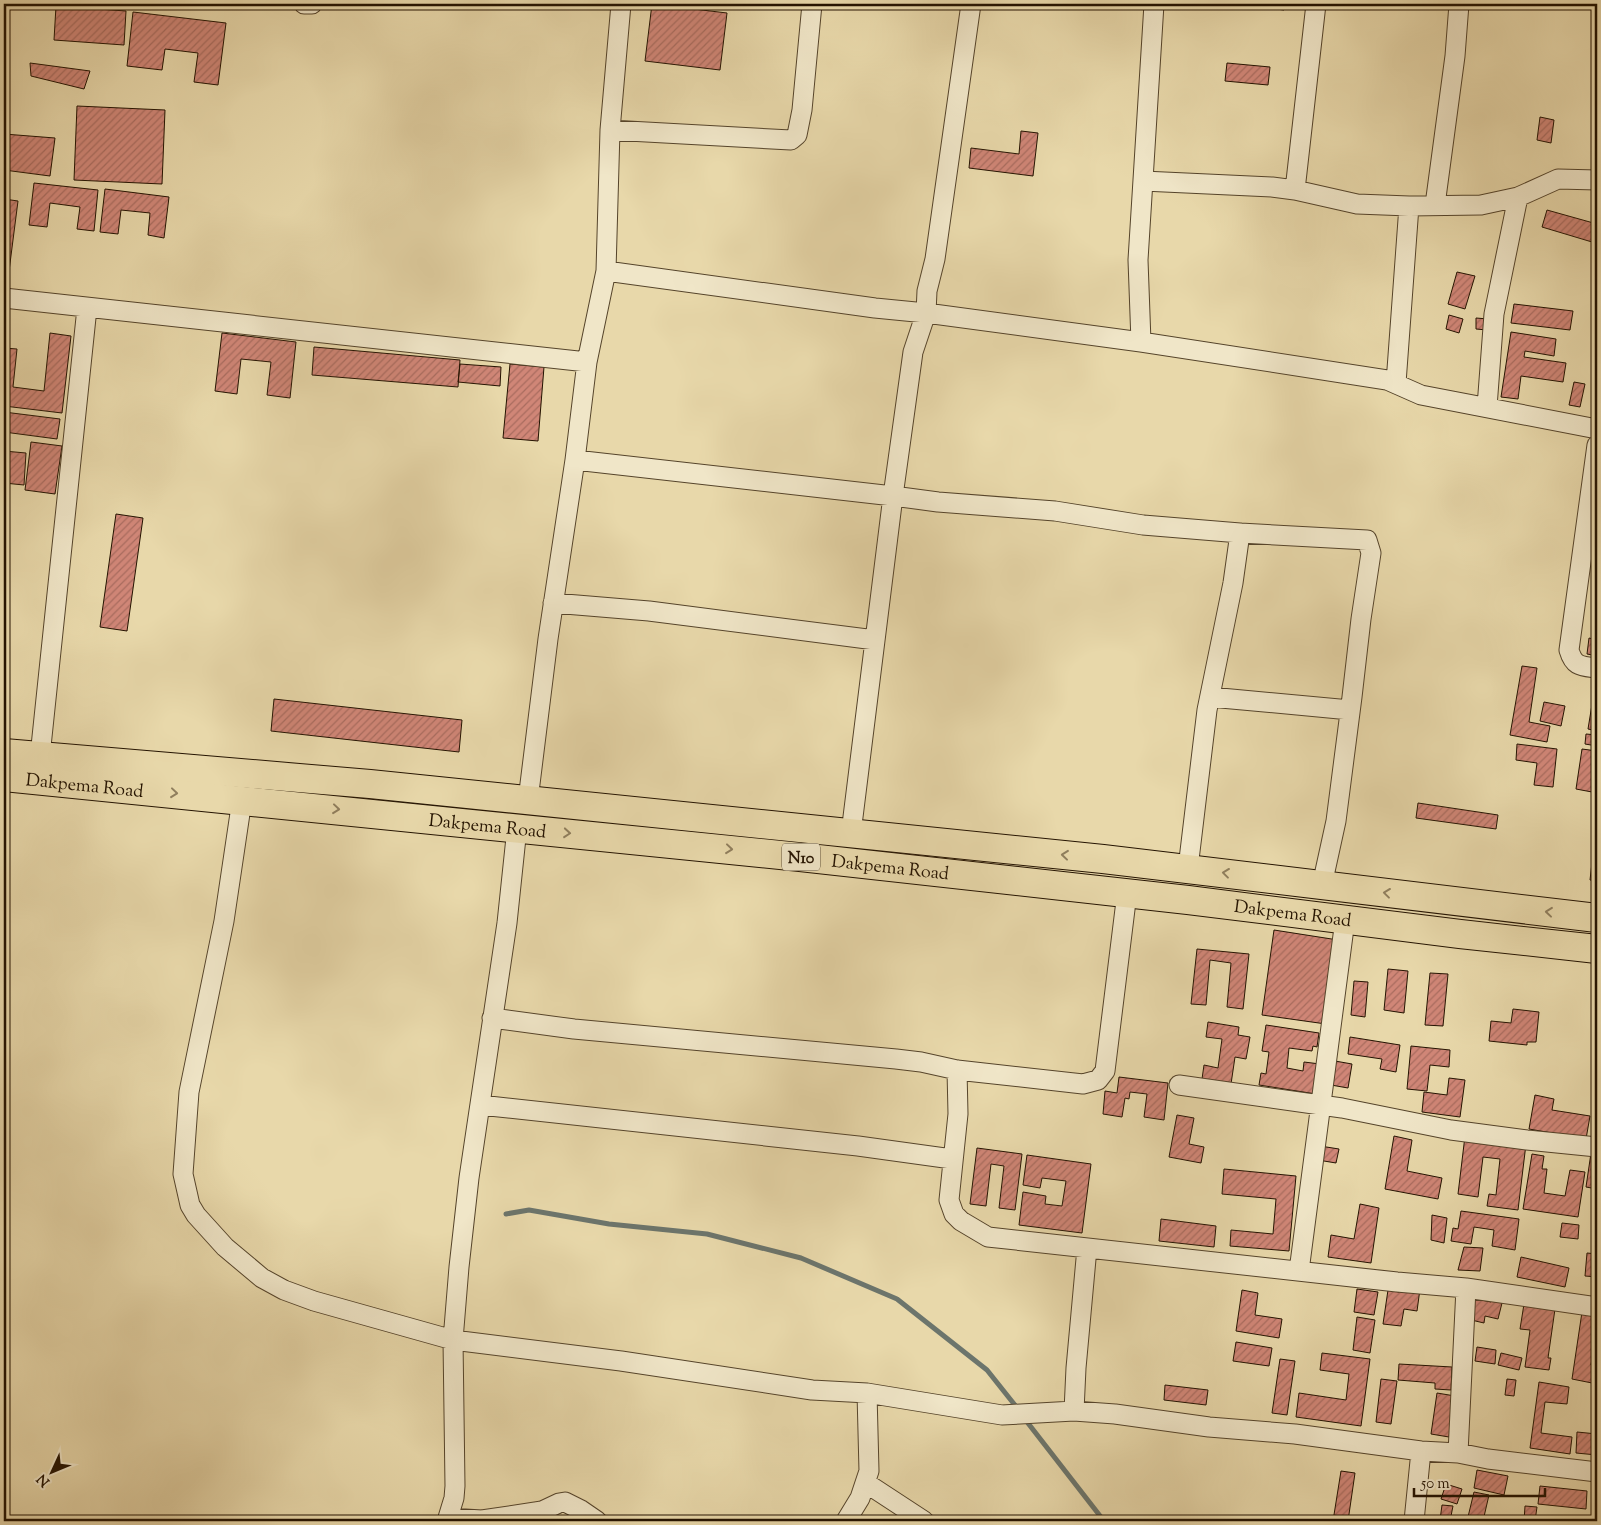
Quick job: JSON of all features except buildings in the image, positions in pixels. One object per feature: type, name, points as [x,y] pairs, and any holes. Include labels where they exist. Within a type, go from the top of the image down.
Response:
[{"type":"highway","name":"Dakpema Road","points":[[4,753],[370,784],[1188,868],[1597,918]]},
{"type":"highway","name":"Dakpema Road","points":[[4,776],[800,857],[1127,893],[1597,949]]},
{"type":"street","points":[[304,4],[312,4]]},
{"type":"street","points":[[528,800],[553,603],[575,460],[587,362],[606,272],[610,130],[621,4]]},
{"type":"street","points":[[610,130],[791,140],[797,135],[802,110],[812,4]]},
{"type":"street","points":[[851,834],[913,352],[926,312],[927,291],[935,258],[971,4]]},
{"type":"street","points":[[1140,342],[1138,260],[1154,4]]},
{"type":"street","points":[[1295,190],[1316,4]]},
{"type":"street","points":[[1435,205],[1455,56],[1459,4]]},
{"type":"street","points":[[1143,181],[1208,183],[1295,190],[1357,204],[1409,206],[1481,205],[1518,197],[1558,179],[1597,180]]},
{"type":"street","points":[[1487,407],[1494,314],[1518,197]]},
{"type":"street","points":[[1396,384],[1409,206]]},
{"type":"street","points":[[606,272],[875,308],[926,312],[1140,342],[1387,380],[1421,395],[1597,429]]},
{"type":"street","points":[[4,298],[587,362]]},
{"type":"street","points":[[40,756],[87,308]]},
{"type":"street","points":[[1597,444],[1569,650],[1577,664],[1597,668]]},
{"type":"street","points":[[575,460],[938,502],[1055,511],[1143,525],[1240,533],[1367,540],[1371,553],[1336,822],[1322,885]]},
{"type":"street","points":[[1188,868],[1210,697],[1233,584],[1240,533]]},
{"type":"street","points":[[553,603],[649,611],[875,640]]},
{"type":"street","points":[[1210,697],[1350,710]]},
{"type":"street","points":[[242,800],[224,920],[189,1092],[183,1174],[190,1205],[204,1225],[225,1247],[262,1278],[284,1290],[314,1301],[453,1340],[621,1361],[812,1390],[867,1394],[1002,1415],[1074,1411],[1115,1414],[1209,1427],[1296,1434],[1421,1451],[1458,1453],[1488,1459],[1597,1472]]},
{"type":"street","points":[[517,828],[507,923],[458,1267],[453,1340],[456,1477],[454,1498],[448,1520],[482,1520],[542,1511],[565,1502],[598,1521]]},
{"type":"street","points":[[492,1018],[584,1030],[896,1059],[957,1070],[1083,1084],[1098,1080],[1105,1071],[1127,893]]},
{"type":"street","points":[[1299,1271],[1345,920]]},
{"type":"street","points":[[957,1070],[958,1114],[949,1200],[954,1214],[968,1226],[988,1237],[1466,1288],[1597,1307]]},
{"type":"street","points":[[1179,1085],[1320,1105],[1451,1130],[1597,1147]]},
{"type":"street","points":[[480,1105],[952,1158]]},
{"type":"street","points":[[1074,1411],[1087,1248]]},
{"type":"street","points":[[1458,1453],[1466,1288]]},
{"type":"street","points":[[846,1521],[860,1498],[869,1471],[867,1394]]},
{"type":"street","points":[[1414,1521],[1421,1451]]},
{"type":"street","points":[[866,1483],[924,1521]]},
{"type":"waterway","points":[[506,1214],[529,1210],[609,1224],[707,1234],[801,1258],[897,1299],[987,1370],[1018,1409]]},
{"type":"waterway","points":[[1024,1418],[1104,1521]]}]
